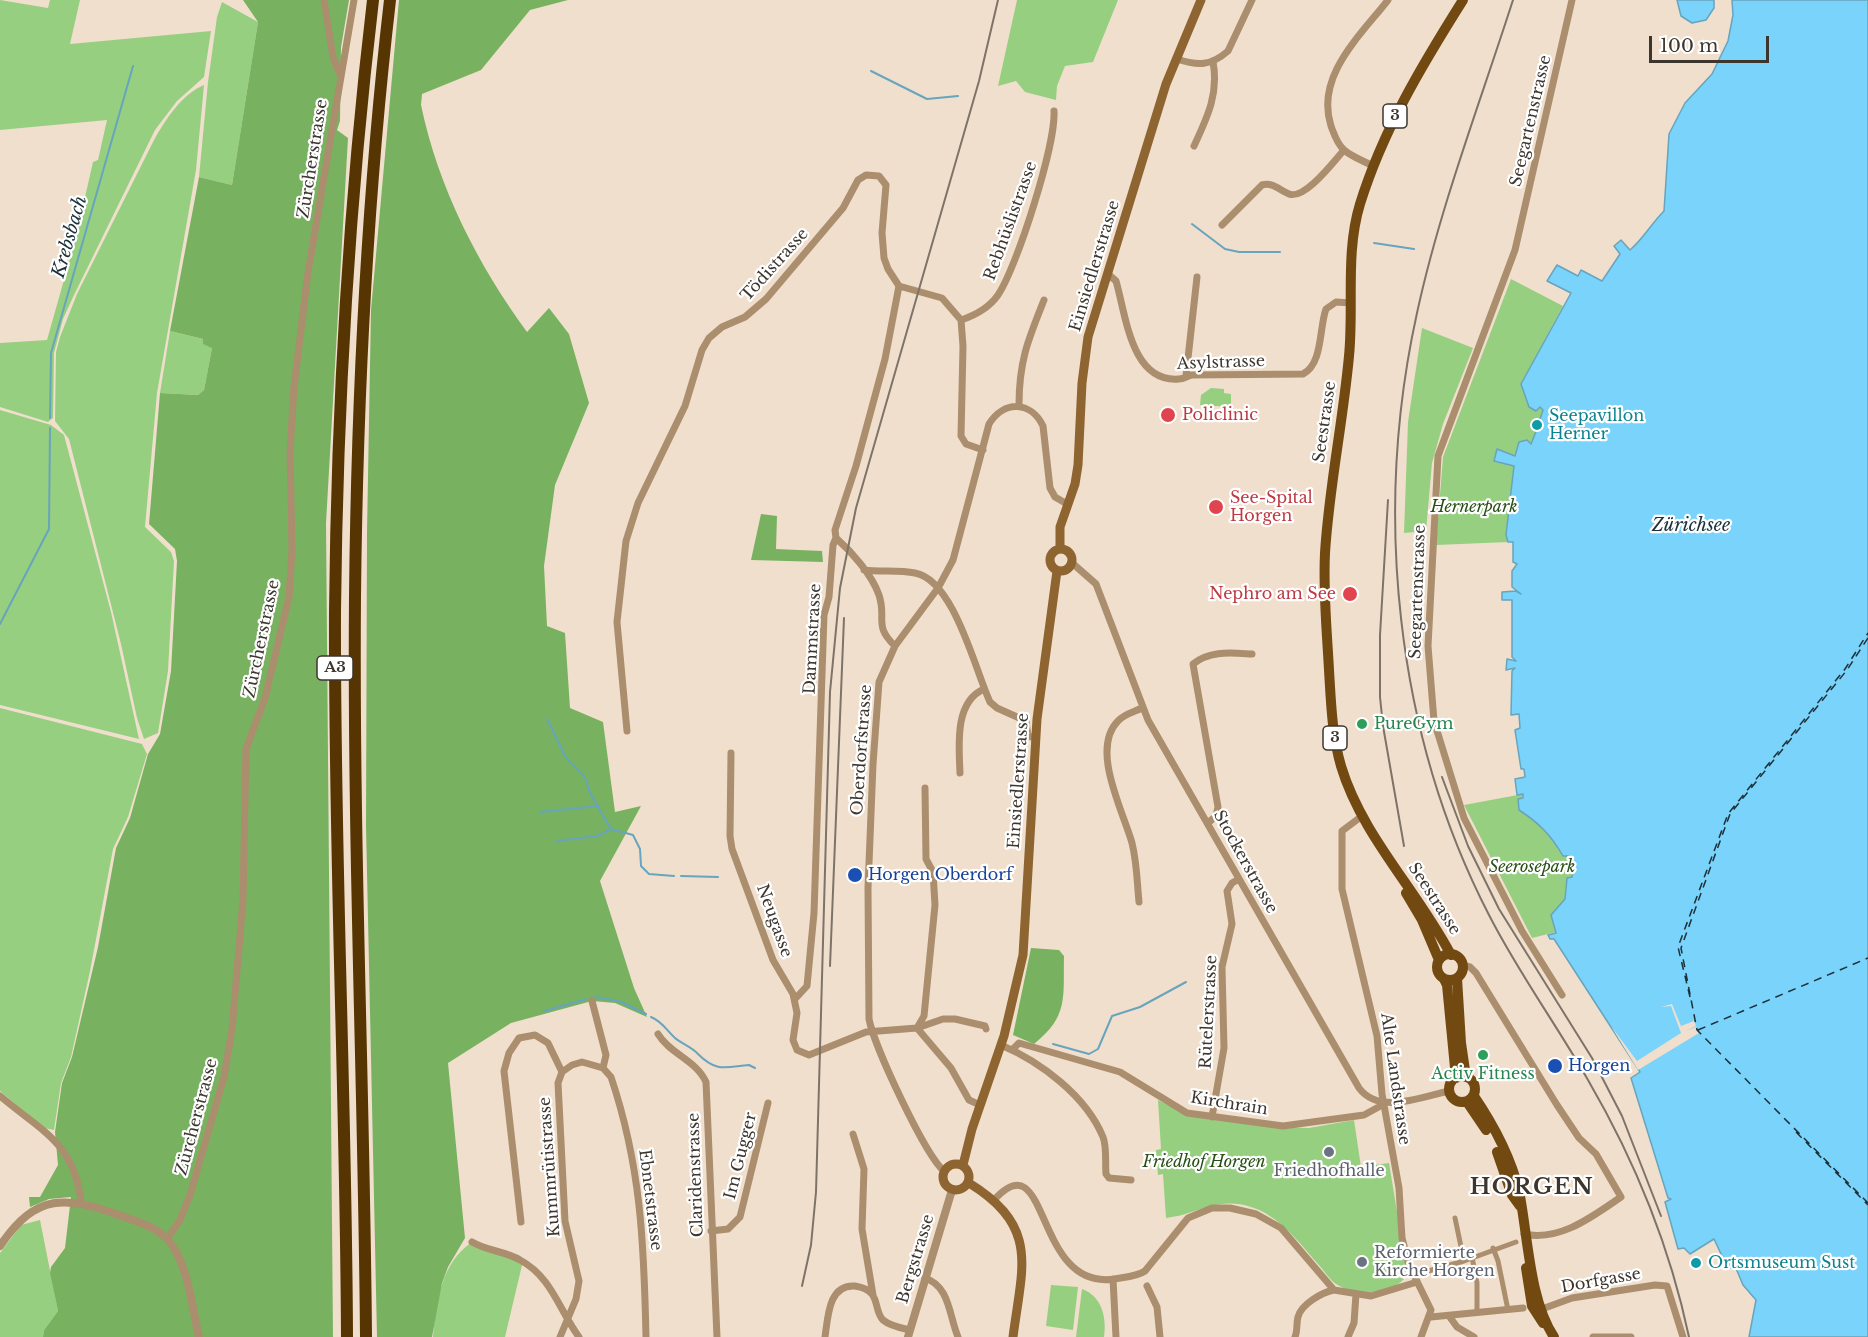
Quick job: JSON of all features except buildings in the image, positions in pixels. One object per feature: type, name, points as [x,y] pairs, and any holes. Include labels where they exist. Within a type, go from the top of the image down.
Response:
[{"type":"highway","name":"A3","points":[[347,1337],[336,788],[336,549],[345,311],[361,117],[374,0]]},
{"type":"highway","name":"A3","points":[[366,1337],[356,774],[357,495],[368,247],[390,0]]},
{"type":"main road","name":"Einsiedlerstrasse","points":[[1060,549],[1058,535],[1075,484],[1078,465],[1082,383],[1088,337],[1159,107],[1201,0]]},
{"type":"main road","name":"Seestrasse","points":[[1451,955],[1435,925],[1362,816],[1341,765],[1333,729],[1325,590],[1327,528],[1350,354],[1356,221],[1373,166],[1413,80],[1463,0]]},
{"type":"main road","points":[[1060,549],[1070,555],[1071,562],[1066,569],[1057,571],[1050,561],[1052,554],[1060,549]]},
{"type":"main road","name":"Einsiedlerstrasse","points":[[963,1165],[980,1105],[1014,1003],[1024,945],[1036,738],[1057,571]]},
{"type":"main road","name":"Seestrasse","points":[[1390,860],[1439,960]]},
{"type":"main road","points":[[1451,955],[1459,959],[1462,965],[1457,978],[1461,1077],[1447,986],[1437,971],[1439,960],[1451,955]]},
{"type":"main road","points":[[1444,979],[1457,978]]},
{"type":"main road","points":[[1461,1077],[1451,1083],[1449,1091],[1455,1100],[1470,1099]]},
{"type":"main road","points":[[1461,1077],[1475,1085],[1470,1099],[1491,1138],[1512,1195],[1520,1206],[1520,1238],[1532,1306],[1538,1318],[1546,1324]]},
{"type":"main road","points":[[969,1182],[963,1188],[952,1190],[944,1182],[944,1171],[951,1165],[963,1165],[968,1171],[969,1182],[994,1200],[1007,1215],[1021,1241],[1023,1256],[1012,1337]]},
{"type":"main road","points":[[1520,1238],[1528,1240],[1546,1324],[1554,1337]]},
{"type":"street","points":[[324,0],[333,57],[340,75]]},
{"type":"street","name":"Zürcherstrasse","points":[[167,1239],[180,1220],[190,1195],[224,1077],[232,1029],[243,900],[246,749],[265,698],[288,597],[291,551],[290,451],[294,387],[308,272],[354,0]]},
{"type":"street","points":[[1177,58],[1195,65],[1213,63],[1228,51],[1252,0]]},
{"type":"street","points":[[1373,166],[1344,150],[1336,140],[1329,117],[1329,86],[1336,69],[1388,0]]},
{"type":"street","name":"Seegartenstrasse","points":[[1562,996],[1499,889],[1461,808],[1434,721],[1430,698],[1428,634],[1438,456],[1515,250],[1572,0]]},
{"type":"street","points":[[1194,146],[1210,109],[1216,88],[1213,63]]},
{"type":"street","name":"Rebhüslistrasse","points":[[961,320],[988,307],[1004,285],[1047,159],[1054,111]]},
{"type":"street","points":[[1222,225],[1262,185],[1270,184],[1289,194],[1299,194],[1323,174],[1344,150]]},
{"type":"street","name":"Tödistrasse","points":[[627,731],[617,622],[626,541],[638,503],[685,406],[702,350],[709,338],[722,327],[745,317],[766,299],[843,208],[858,180],[866,175],[879,176],[886,185],[882,234],[884,258],[899,286]]},
{"type":"street","name":"Asylstrasse","points":[[1108,274],[1116,281],[1142,364],[1159,376],[1182,379],[1186,376],[1306,373],[1314,362],[1326,309],[1336,302],[1351,303]]},
{"type":"street","points":[[1186,376],[1197,277]]},
{"type":"street","points":[[899,286],[942,298],[961,320],[963,346],[961,436],[966,444],[983,450]]},
{"type":"street","name":"Dammstrasse","points":[[795,999],[807,986],[814,913],[824,615],[829,597],[835,530],[856,466],[885,359],[899,286]]},
{"type":"street","points":[[1044,300],[1023,351],[1018,405],[1034,412],[1043,426],[1050,488],[1055,497],[1067,504]]},
{"type":"street","name":"Oberdorfstrasse","points":[[944,1171],[933,1161],[871,1031],[867,996],[873,764],[879,682],[895,646],[938,588],[953,560],[993,417],[1009,406],[1018,405]]},
{"type":"street","points":[[836,538],[862,568],[880,598],[881,627],[895,646]]},
{"type":"street","name":"Stockerstrasse","points":[[1071,562],[1096,584],[1142,708],[1359,1088],[1371,1100],[1384,1104]]},
{"type":"street","points":[[862,568],[915,573],[924,576],[938,588],[952,606],[984,689],[997,708],[1026,721],[1028,736],[1036,738]]},
{"type":"street","points":[[1208,823],[1216,816],[1218,807],[1193,664],[1203,657],[1219,653],[1252,654]]},
{"type":"street","points":[[960,773],[963,715],[972,698],[984,689]]},
{"type":"street","points":[[1139,902],[1138,878],[1132,844],[1106,756],[1109,735],[1116,723],[1124,716],[1142,708]]},
{"type":"street","name":"Neugasse","points":[[731,753],[730,836],[732,849],[773,960],[795,999]]},
{"type":"street","points":[[917,1028],[924,1016],[935,905],[933,872],[926,859],[925,789]]},
{"type":"street","name":"Alte Landstrasse","points":[[1362,816],[1347,825],[1341,835],[1342,890],[1374,1018],[1384,1104],[1399,1188],[1402,1238],[1414,1275],[1431,1308],[1431,1317]]},
{"type":"street","name":"Rütelerstrasse","points":[[1212,1117],[1224,1048],[1222,967],[1232,924],[1227,891],[1232,883],[1239,879]]},
{"type":"street","points":[[1414,1275],[1464,1261],[1520,1238],[1566,1230],[1593,1216],[1621,1197],[1596,1154],[1579,1138],[1557,1105],[1476,973],[1470,967],[1462,965]]},
{"type":"street","points":[[795,999],[797,1013],[793,1040],[795,1047],[801,1053],[813,1054],[871,1031],[917,1028],[943,1019],[955,1019],[985,1026],[986,1029]]},
{"type":"street","name":"Ebnetstrasse","points":[[592,1001],[606,1055],[603,1068],[611,1077],[615,1089],[638,1181],[645,1264],[646,1337]]},
{"type":"street","points":[[917,1028],[951,1068],[969,1100],[980,1105]]},
{"type":"street","name":"Claridenstrasse","points":[[658,1034],[665,1046],[697,1068],[706,1082],[717,1337]]},
{"type":"street","points":[[521,1222],[504,1071],[509,1053],[519,1038],[535,1035],[548,1042],[562,1072],[582,1062],[603,1068]]},
{"type":"street","name":"Kirchrain","points":[[1013,1049],[1019,1043],[1120,1072],[1180,1110],[1212,1117],[1283,1126],[1365,1115],[1384,1104]]},
{"type":"street","points":[[1001,1045],[1013,1049],[1085,1106],[1103,1136],[1106,1174],[1109,1178],[1131,1180]]},
{"type":"street","name":"Kummrütistrasse","points":[[560,1337],[576,1299],[579,1281],[565,1221],[557,1094],[562,1072]]},
{"type":"street","points":[[1384,1104],[1449,1091]]},
{"type":"street","points":[[0,1096],[66,1152],[75,1172],[81,1202]]},
{"type":"street","name":"Im Gugger","points":[[711,1231],[728,1230],[740,1217],[768,1103]]},
{"type":"street","points":[[853,1134],[864,1168],[862,1229],[873,1295],[882,1318],[909,1333]]},
{"type":"street","points":[[994,1200],[1005,1188],[1021,1184],[1025,1186],[1040,1208],[1057,1249],[1076,1272],[1091,1279],[1113,1279],[1138,1275],[1145,1271],[1186,1220],[1212,1208],[1236,1209],[1269,1219],[1294,1241],[1334,1290]]},
{"type":"street","name":"Bergstrasse","points":[[909,1333],[952,1190]]},
{"type":"street","points":[[0,1246],[16,1223],[32,1211],[54,1203],[81,1202],[147,1225],[167,1239],[184,1272],[199,1337]]},
{"type":"street","points":[[1455,1218],[1464,1261]]},
{"type":"street","points":[[472,1242],[501,1251],[532,1268],[551,1288],[579,1337]]},
{"type":"street","points":[[1493,1248],[1498,1261],[1508,1310]]},
{"type":"street","points":[[1472,1257],[1477,1283],[1477,1313]]},
{"type":"street","points":[[925,1278],[941,1287],[958,1337]]},
{"type":"street","points":[[1113,1279],[1116,1337]]},
{"type":"street","points":[[1295,1337],[1301,1311],[1318,1296],[1334,1290],[1380,1295],[1418,1282]]},
{"type":"street","name":"Dorfgasse","points":[[1542,1309],[1572,1298],[1655,1285],[1667,1286],[1683,1337]]},
{"type":"street","points":[[825,1337],[832,1299],[836,1293],[852,1286],[861,1287],[873,1295]]},
{"type":"street","points":[[1147,1286],[1157,1307],[1160,1337]]},
{"type":"street","points":[[1348,1337],[1354,1323],[1356,1294]]},
{"type":"street","points":[[1421,1337],[1431,1317],[1523,1308]]},
{"type":"street","points":[[1449,1316],[1457,1327],[1474,1337]]},
{"type":"street","points":[[1593,1337],[1631,1337]]},
{"type":"green space","points":[[0,0],[48,8],[50,0],[80,0],[70,44],[211,31],[204,77],[177,101],[155,130],[63,319],[54,353],[53,418],[48,422],[0,407],[0,343],[47,340],[75,241],[93,162],[98,160],[107,120],[0,130]]},
{"type":"green space","points":[[243,0],[349,0],[341,47],[340,121],[337,130],[348,138],[326,523],[333,1337],[43,1337],[44,1330],[58,1311],[50,1273],[51,1267],[65,1248],[71,1197],[49,1199],[30,1207],[29,1197],[40,1197],[58,1165],[55,1132],[62,1083],[72,1057],[98,947],[116,848],[130,818],[148,754],[160,734],[171,671],[177,561],[175,549],[149,524],[160,393],[198,395],[204,390],[212,348],[203,344],[203,339],[170,331],[199,177],[232,185],[258,22]]},
{"type":"green space","points":[[399,0],[568,0],[530,10],[481,70],[422,94],[421,105],[438,166],[476,252],[527,332],[549,308],[569,334],[589,403],[555,485],[544,566],[547,626],[565,633],[570,708],[603,722],[615,812],[641,806],[600,881],[634,988],[647,1017],[615,1003],[592,1001],[511,1023],[448,1063],[465,1238],[448,1267],[442,1283],[432,1337],[377,1337],[366,826],[367,532],[371,310]]},
{"type":"green space","points":[[1017,0],[1118,0],[1093,62],[1065,66],[1057,86],[1056,100],[1025,92],[1016,81],[998,86]]},
{"type":"green space","points":[[222,2],[258,22],[232,185],[199,177],[208,82],[217,17]]},
{"type":"green space","points":[[204,85],[196,170],[157,393],[145,527],[171,552],[174,561],[168,671],[158,733],[144,739],[69,439],[55,421],[56,352],[77,294],[154,140],[181,101]]},
{"type":"green space","name":"Hernerpark","points":[[1511,279],[1563,306],[1521,384],[1530,407],[1536,411],[1540,407],[1543,410],[1535,440],[1517,451],[1516,456],[1494,461],[1514,465],[1509,542],[1436,545],[1443,457]]},
{"type":"green space","name":"Hernerpark","points":[[1422,328],[1473,348],[1443,424],[1432,463],[1426,531],[1404,533],[1408,422]]},
{"type":"green space","points":[[170,331],[203,339],[212,348],[204,390],[198,395],[160,393]]},
{"type":"green space","points":[[1211,388],[1224,389],[1224,393],[1231,394],[1231,407],[1200,405],[1201,395]]},
{"type":"green space","points":[[0,410],[51,425],[64,435],[111,612],[139,739],[0,705]]},
{"type":"green space","points":[[761,514],[777,516],[776,549],[822,551],[823,562],[751,560]]},
{"type":"green space","points":[[0,708],[142,744],[147,754],[128,817],[113,849],[71,1057],[61,1083],[54,1130],[44,1128],[0,1091]]},
{"type":"green space","name":"Seerosepark","points":[[1523,794],[1519,810],[1544,830],[1563,855],[1570,855],[1574,867],[1572,878],[1567,878],[1565,899],[1551,915],[1556,932],[1532,938],[1464,805]]},
{"type":"green space","points":[[1031,948],[1059,950],[1064,956],[1063,994],[1059,1015],[1045,1034],[1034,1044],[1013,1035]]},
{"type":"green space","name":"Friedhof Horgen","points":[[1158,1100],[1187,1115],[1277,1127],[1309,1128],[1354,1120],[1361,1167],[1389,1163],[1407,1272],[1401,1270],[1398,1277],[1404,1279],[1397,1285],[1380,1292],[1362,1293],[1344,1288],[1331,1279],[1279,1223],[1251,1207],[1239,1204],[1217,1205],[1166,1218],[1163,1174],[1158,1175],[1156,1150],[1161,1149]]},
{"type":"green space","points":[[40,1220],[58,1311],[44,1330],[43,1337],[0,1337],[0,1253],[21,1225]]},
{"type":"green space","points":[[472,1242],[523,1261],[505,1337],[433,1337],[442,1284],[453,1261]]},
{"type":"green space","points":[[1051,1285],[1078,1287],[1073,1330],[1046,1326]]},
{"type":"green space","points":[[1082,1289],[1089,1292],[1102,1308],[1105,1322],[1104,1337],[1076,1337]]},
{"type":"water","points":[[1677,0],[1714,0],[1714,8],[1706,20],[1692,23],[1681,16]]},
{"type":"water","name":"Zürichsee","points":[[1732,0],[1868,0],[1868,1337],[1749,1337],[1756,1300],[1743,1285],[1735,1266],[1728,1269],[1714,1239],[1690,1254],[1684,1248],[1678,1249],[1665,1202],[1671,1199],[1668,1198],[1631,1078],[1640,1072],[1554,939],[1550,939],[1548,935],[1556,933],[1551,915],[1565,899],[1567,878],[1572,877],[1574,867],[1570,856],[1563,856],[1544,830],[1519,810],[1518,799],[1523,798],[1523,794],[1517,795],[1515,779],[1525,777],[1524,769],[1521,769],[1515,730],[1520,728],[1519,714],[1511,715],[1512,671],[1515,668],[1506,670],[1507,659],[1516,661],[1512,657],[1512,600],[1502,600],[1502,592],[1516,591],[1521,594],[1512,587],[1512,571],[1517,564],[1513,562],[1513,542],[1508,542],[1506,535],[1514,466],[1494,461],[1497,449],[1515,456],[1519,442],[1527,440],[1531,444],[1537,429],[1533,427],[1535,421],[1539,422],[1543,410],[1540,407],[1536,411],[1529,407],[1521,384],[1571,293],[1547,281],[1557,265],[1578,276],[1581,270],[1602,281],[1620,254],[1614,246],[1621,240],[1630,250],[1664,211],[1669,134],[1685,103],[1712,74],[1728,41],[1733,15]]},
{"type":"pier","points":[[1672,1004],[1681,1026],[1694,1021],[1696,1026],[1686,1031],[1696,1027],[1699,1033],[1638,1070],[1611,1026],[1637,1061],[1681,1033],[1671,1006],[1661,1007]]},
{"type":"waterway","name":"Krebsbach","points":[[50,418],[51,353],[133,66]]},
{"type":"waterway","points":[[871,71],[927,99],[958,96]]},
{"type":"waterway","points":[[1192,224],[1225,249],[1239,252],[1280,252]]},
{"type":"waterway","points":[[1374,243],[1414,249]]},
{"type":"waterway","name":"Krebsbach","points":[[0,624],[49,529],[50,428]]},
{"type":"waterway","points":[[547,719],[566,758],[585,777],[590,793],[611,829],[633,835],[640,849],[641,866],[649,874],[674,876]]},
{"type":"waterway","points":[[540,812],[599,806]]},
{"type":"waterway","points":[[557,841],[597,836],[611,829]]},
{"type":"waterway","points":[[681,876],[718,877]]},
{"type":"waterway","points":[[1053,1044],[1089,1054],[1098,1049],[1112,1016],[1140,1007],[1186,982]]},
{"type":"waterway","points":[[595,997],[619,1001],[646,1014]]},
{"type":"waterway","points":[[545,1011],[586,999]]},
{"type":"waterway","points":[[651,1017],[711,1064],[722,1067],[749,1065],[755,1068]]},
{"type":"ferry route","points":[[1690,997],[1678,947],[1728,814],[1845,669],[1868,633]]},
{"type":"ferry route","points":[[1868,638],[1847,670],[1730,814],[1681,948],[1697,1030],[1868,1203]]},
{"type":"ferry route","points":[[1698,1030],[1868,958]]},
{"type":"ferry route","points":[[1796,1132],[1868,1205]]},
{"type":"railway","points":[[802,1286],[811,1245],[816,1192],[830,692],[840,588],[856,508],[979,81],[998,0]]},
{"type":"railway","points":[[1513,0],[1437,234],[1417,313],[1404,389],[1396,465],[1396,543],[1401,620],[1413,697],[1432,772],[1457,845],[1500,936],[1588,1080],[1621,1141],[1661,1237],[1689,1337]]},
{"type":"railway","points":[[1388,500],[1380,635],[1380,697],[1404,846]]},
{"type":"railway","points":[[830,966],[844,618]]},
{"type":"railway","points":[[1442,777],[1468,846],[1499,909],[1592,1058],[1622,1116],[1661,1216]]},
{"type":"place","name":"Policlinic","points":[[1168,415]]},
{"type":"place","name":"Seepavillon Herner","points":[[1537,425]]},
{"type":"place","name":"See-Spital Horgen","points":[[1216,507]]},
{"type":"place","name":"Nephro am See","points":[[1350,594]]},
{"type":"place","name":"PureGym","points":[[1362,724]]},
{"type":"place","name":"Horgen Oberdorf","points":[[855,875]]},
{"type":"place","name":"Activ Fitness","points":[[1483,1055]]},
{"type":"place","name":"Horgen","points":[[1555,1066]]},
{"type":"place","name":"Friedhofhalle","points":[[1329,1152]]},
{"type":"place","name":"Reformierte Kirche Horgen","points":[[1362,1262]]},
{"type":"place","name":"Ortsmuseum Sust","points":[[1696,1263]]},
{"type":"district","name":"HORGEN","points":[[1532,1188]]}]
